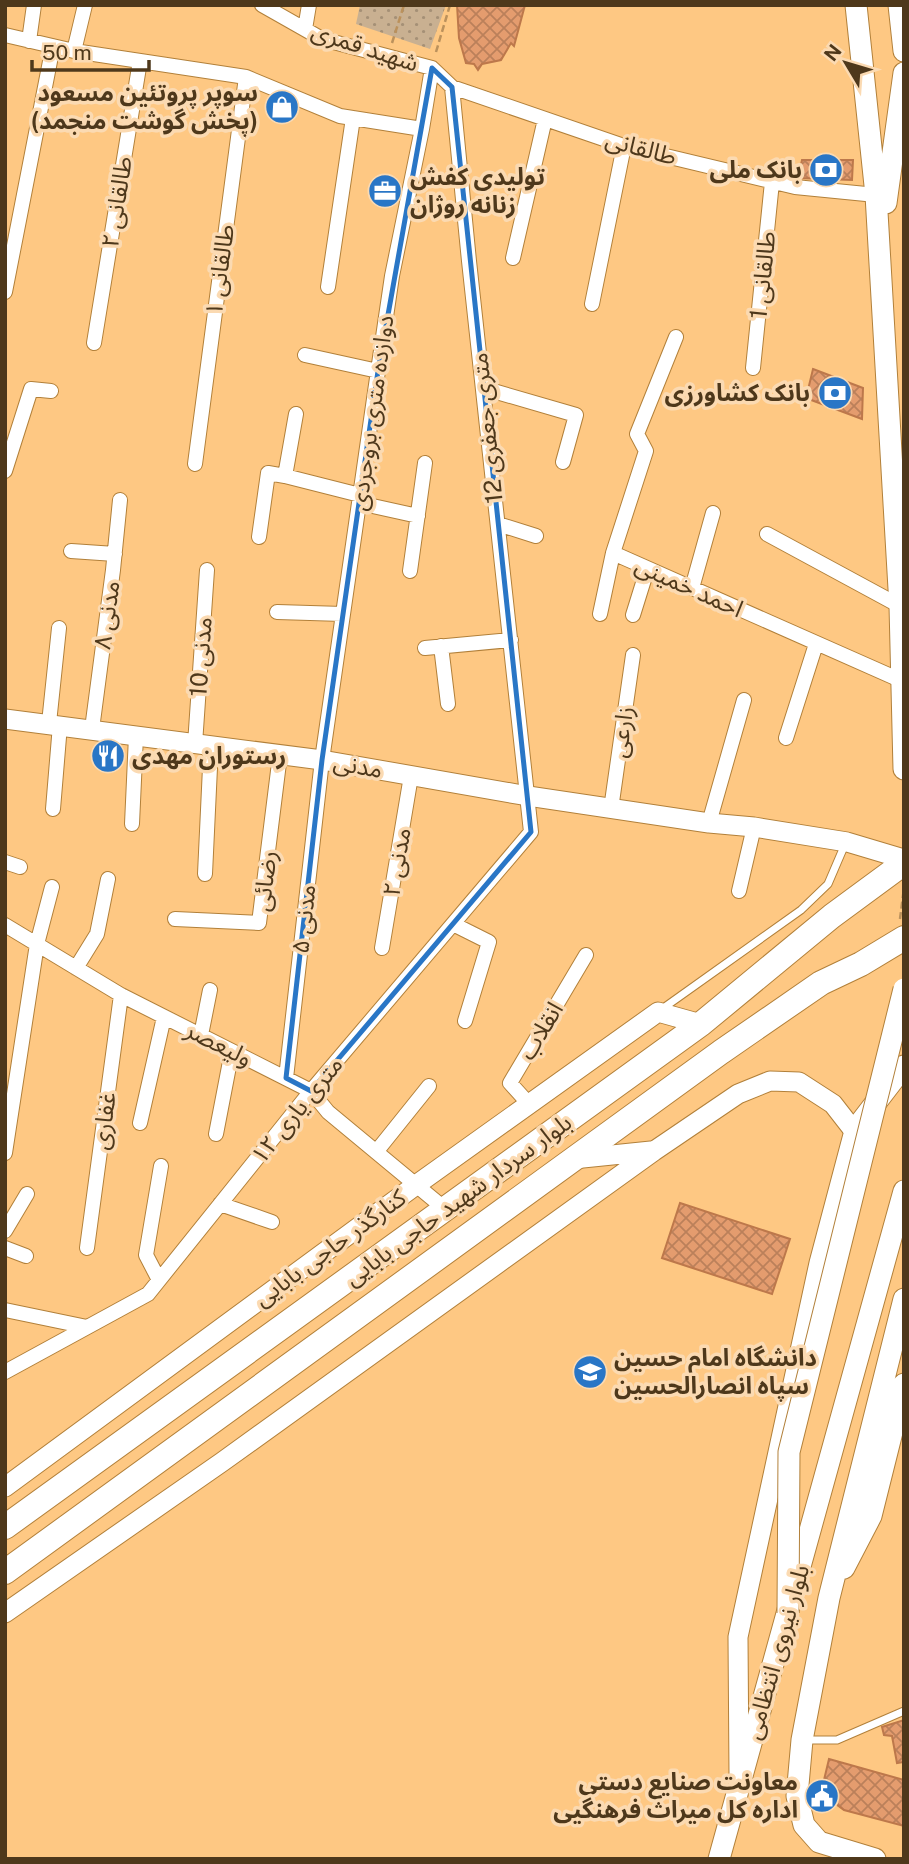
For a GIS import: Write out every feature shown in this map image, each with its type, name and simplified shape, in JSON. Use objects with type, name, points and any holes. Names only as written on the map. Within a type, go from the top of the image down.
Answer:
[{"type":"highway","name":"بلوار سردار شهید حاجی بابایی","points":[[5,1527],[701,1024],[832,916],[904,861]]},
{"type":"highway","name":"بلوار سردار شهید حاجی بابایی","points":[[5,1572],[528,1191],[821,983],[862,964],[900,940]]},
{"type":"highway","points":[[509,1163],[528,1191]]},
{"type":"main road","points":[[856,5],[880,252],[902,613],[900,680],[904,769]]},
{"type":"main road","points":[[899,5],[904,51]]},
{"type":"main road","points":[[880,252],[904,73]]},
{"type":"main road","name":"مدنی","points":[[5,719],[322,760],[528,796],[709,823],[754,827],[847,842],[904,861]]},
{"type":"main road","points":[[788,1613],[789,1452],[904,989]]},
{"type":"main road","points":[[658,1012],[701,1024]]},
{"type":"main road","name":"کنارگذر حاجی بابایی","points":[[5,1487],[416,1185],[658,1012]]},
{"type":"main road","points":[[739,1784],[738,1637],[819,1263],[854,1131],[904,1066]]},
{"type":"main road","points":[[5,1613],[222,1462],[654,1151],[738,1094],[770,1081],[799,1083],[833,1104],[854,1131]]},
{"type":"main road","points":[[572,1160],[654,1151]]},
{"type":"main road","name":"بلوار نیروی انتظامی","points":[[719,1856],[904,1191]]},
{"type":"main road","name":"بلوار نیروی انتظامی","points":[[875,1859],[818,1842],[804,1825],[797,1796],[802,1740],[829,1598],[904,1299]]},
{"type":"main road","name":"بلوار نیروی انتظامی","points":[[829,1598],[871,1516],[904,1384]]},
{"type":"street","points":[[29,41],[34,5]]},
{"type":"street","points":[[74,51],[85,5]]},
{"type":"street","name":"شهید قمری","points":[[262,5],[322,38],[432,68]]},
{"type":"street","points":[[305,29],[309,5]]},
{"type":"street","points":[[5,35],[74,51],[246,77],[340,116],[422,129]]},
{"type":"street","points":[[5,292],[53,46]]},
{"type":"street","name":"طالقانی ۲","points":[[94,343],[140,61]]},
{"type":"street","points":[[432,68],[452,87]]},
{"type":"street","name":"دوازده متری بروجردی","points":[[322,760],[392,276],[432,68]]},
{"type":"street","name":"طالقانی ۱","points":[[195,464],[246,77]]},
{"type":"street","name":"طالقانی","points":[[452,87],[624,146],[795,187],[876,195]]},
{"type":"street","name":"12 متری جعفری","points":[[452,87],[528,796]]},
{"type":"street","points":[[328,287],[353,118]]},
{"type":"street","points":[[513,258],[545,119]]},
{"type":"street","points":[[592,304],[624,146]]},
{"type":"street","name":"طالقانی 1","points":[[753,368],[772,182]]},
{"type":"street","name":"احمد خمینی","points":[[676,337],[637,434],[646,451],[613,553],[900,680]]},
{"type":"street","points":[[305,355],[378,371]]},
{"type":"street","points":[[483,388],[576,415],[563,462]]},
{"type":"street","points":[[5,471],[31,389],[51,391]]},
{"type":"street","points":[[285,476],[296,414]]},
{"type":"street","points":[[411,571],[425,463]]},
{"type":"street","points":[[259,537],[268,472],[418,516]]},
{"type":"street","name":"مدنی ۸","points":[[92,729],[120,500]]},
{"type":"street","points":[[692,588],[713,513]]},
{"type":"street","points":[[498,524],[536,536]]},
{"type":"street","points":[[767,534],[902,613]]},
{"type":"street","points":[[71,551],[115,554]]},
{"type":"street","points":[[600,614],[613,553]]},
{"type":"street","name":"مدنی 10","points":[[205,874],[203,745],[208,570]]},
{"type":"street","points":[[633,615],[647,570]]},
{"type":"street","points":[[277,612],[343,614]]},
{"type":"street","points":[[54,809],[54,724],[60,628]]},
{"type":"street","points":[[425,648],[511,640]]},
{"type":"street","points":[[786,738],[816,643]]},
{"type":"street","points":[[442,646],[448,704]]},
{"type":"street","name":"زارعی","points":[[611,808],[633,655]]},
{"type":"street","points":[[709,823],[744,700]]},
{"type":"street","points":[[132,824],[136,736]]},
{"type":"street","name":"رضائی","points":[[175,919],[260,923],[280,755]]},
{"type":"street","name":"مدنی ۵","points":[[286,1078],[322,760]]},
{"type":"street","name":"مدنی ۲","points":[[382,948],[411,776]]},
{"type":"street","name":"۱۲ متری یاری","points":[[5,1372],[148,1294],[312,1091],[531,832],[528,796]]},
{"type":"street","points":[[738,891],[754,827]]},
{"type":"street","points":[[5,862],[20,867]]},
{"type":"street","points":[[76,968],[97,934],[108,879]]},
{"type":"street","points":[[5,1153],[37,944],[52,887]]},
{"type":"street","points":[[453,924],[489,942],[466,1021]]},
{"type":"street","name":"ولیعصر","points":[[5,925],[121,995],[312,1091],[328,1112],[445,1209]]},
{"type":"street","name":"انقلاب","points":[[529,1104],[510,1083],[586,955]]},
{"type":"street","points":[[201,1035],[210,990]]},
{"type":"street","name":"غفاری","points":[[87,1248],[121,995]]},
{"type":"street","points":[[140,1123],[164,1017]]},
{"type":"street","points":[[216,1134],[232,1051]]},
{"type":"street","points":[[376,1152],[429,1086]]},
{"type":"street","points":[[159,1280],[146,1255],[161,1166]]},
{"type":"street","points":[[5,1231],[27,1194]]},
{"type":"street","points":[[220,1205],[272,1222]]},
{"type":"street","points":[[5,1248],[26,1256]]},
{"type":"street","points":[[5,1310],[87,1327]]},
{"type":"lane","points":[[658,1012],[801,910],[828,884],[847,842]]},
{"type":"lane","points":[[802,1740],[837,1740],[904,1711]]},
{"type":"path","points":[[388,56],[404,5]]},
{"type":"path","points":[[432,68],[450,5]]},
{"type":"path","points":[[900,940],[904,888]]},
{"type":"highlighted area","points":[[432,68],[452,87],[531,832],[311,1091],[286,1078],[322,760],[378,371]]},
{"type":"shaded area","points":[[360,5],[446,5],[430,49],[356,24]]},
{"type":"building","points":[[457,5],[525,5],[514,46],[511,43],[501,60],[482,64],[478,70],[474,64],[466,63],[459,38]]},
{"type":"building","name":"بانک ملی","points":[[802,160],[853,160],[852,180],[798,178]]},
{"type":"building","name":"بانک کشاورزی","points":[[813,369],[863,388],[862,419],[806,398]]},
{"type":"building","points":[[680,1203],[790,1239],[772,1294],[662,1258]]},
{"type":"building","points":[[904,1720],[904,1762],[897,1763],[892,1736],[884,1735],[882,1727]]},
{"type":"building","points":[[829,1759],[904,1780],[904,1826],[844,1810],[829,1799],[824,1780]]},
{"type":"place","name":"سوپر پروتئین مسعود (پخش گوشت منجمد)","points":[[282,107]]},
{"type":"place","name":"بانک ملی","points":[[826,170]]},
{"type":"place","name":"تولیدی کفش زنانه روژان","points":[[385,191]]},
{"type":"place","name":"بانک کشاورزی","points":[[835,393]]},
{"type":"place","name":"رستوران مهدی","points":[[108,756]]},
{"type":"place","name":"دانشگاه امام حسین سپاه انصارالحسین","points":[[590,1372]]},
{"type":"place","name":"معاونت صنایع دستی اداره کل میراث فرهنگیی","points":[[822,1796]]}]
